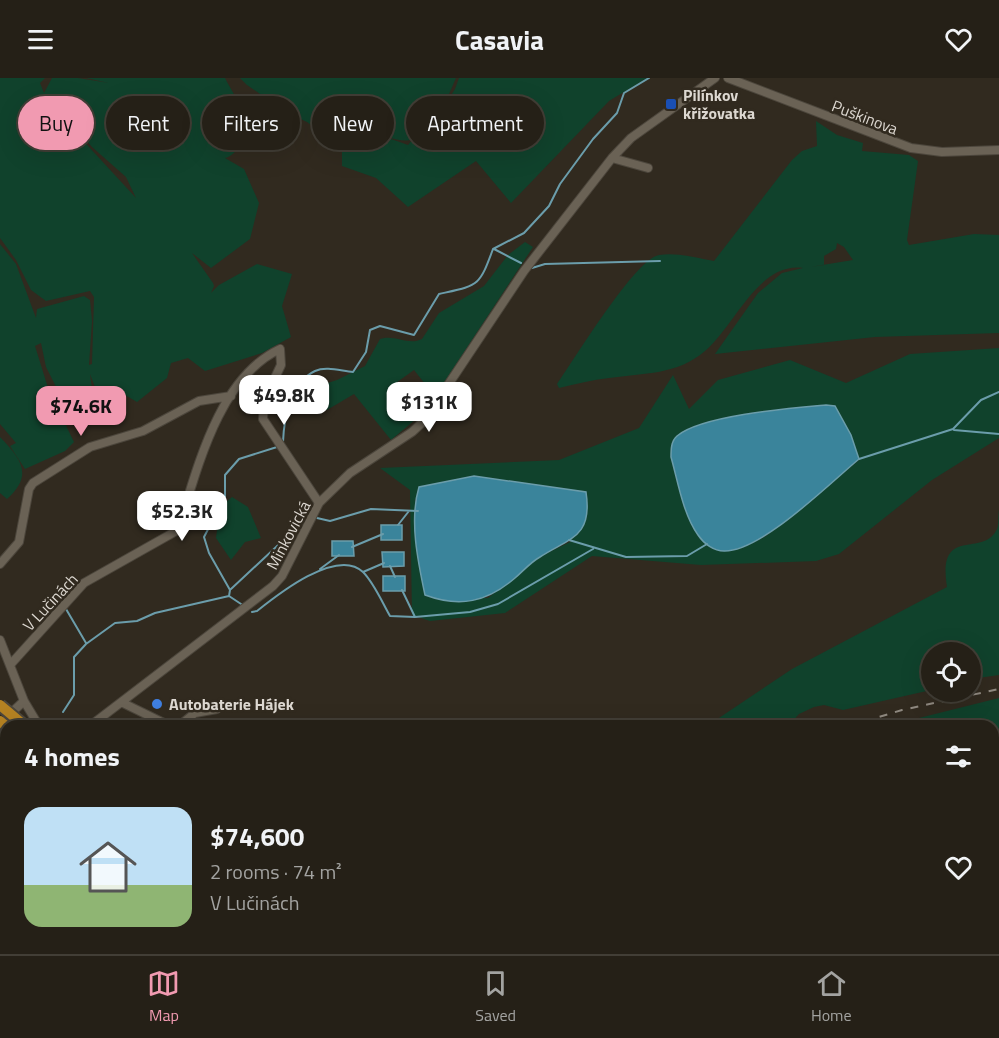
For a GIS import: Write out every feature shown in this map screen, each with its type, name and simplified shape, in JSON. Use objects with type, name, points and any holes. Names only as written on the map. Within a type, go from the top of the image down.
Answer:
[{"type":"highway","points":[[0,705],[18,720]]},
{"type":"street","name":"Minkovická","points":[[99,720],[278,582],[319,503],[350,473],[412,432],[424,421],[524,271],[612,158],[631,138],[715,78]]},
{"type":"street","name":"Puškinova","points":[[728,78],[911,148],[942,152],[999,150]]},
{"type":"street","points":[[612,158],[648,168]]},
{"type":"street","name":"V Lučinách","points":[[10,665],[84,583],[178,530],[204,446],[231,396],[263,357],[280,350],[280,365],[264,401],[263,418],[319,503]]},
{"type":"street","points":[[0,564],[19,542],[29,489],[33,483],[90,447],[143,431],[199,401],[231,396]]},
{"type":"street","points":[[0,640],[24,701],[35,720]]},
{"type":"street","points":[[3,720],[24,701]]},
{"type":"street","points":[[123,703],[158,720]]},
{"type":"street","points":[[186,720],[195,713],[217,709]]},
{"type":"green space","points":[[0,78],[45,78],[40,83],[44,93],[52,78],[78,78],[109,83],[86,78],[225,78],[234,96],[202,96],[202,150],[236,150],[225,158],[244,169],[259,203],[250,239],[211,268],[192,253],[213,283],[211,293],[219,285],[257,264],[292,274],[282,306],[291,337],[262,353],[205,371],[188,358],[171,363],[167,378],[137,402],[118,391],[103,408],[90,374],[94,403],[76,426],[46,367],[41,343],[35,346],[49,391],[37,402],[42,414],[48,418],[59,411],[74,442],[65,451],[25,469],[10,446],[16,443],[0,424],[0,244],[16,264],[36,318],[37,309],[84,296],[90,300],[92,321],[89,365],[92,364],[94,297],[90,291],[46,301],[31,290],[16,260],[0,238]]},
{"type":"green space","points":[[240,78],[456,78],[448,96],[406,96],[406,140],[394,139],[394,96],[312,96],[312,126],[300,119],[300,96],[263,96]]},
{"type":"green space","points":[[459,78],[647,78],[609,101],[511,203],[476,161],[408,207],[376,178],[342,166],[342,150],[394,150],[394,140],[406,144],[406,150],[544,150],[544,96],[451,96]]},
{"type":"green space","points":[[816,121],[837,135],[863,143],[862,151],[909,155],[918,161],[907,240],[909,245],[974,234],[999,235],[999,333],[875,337],[715,354],[758,293],[782,273],[803,268],[787,269],[773,275],[760,285],[716,340],[705,351],[683,365],[660,372],[596,380],[559,388],[557,384],[605,312],[635,273],[659,255],[673,254],[714,261],[792,160],[802,151],[817,146]],"holes":[[[837,243],[844,247],[853,260],[824,265],[824,256],[836,249]]]},
{"type":"green space","points":[[525,242],[533,247],[441,387],[433,394],[414,370],[393,385],[416,419],[391,440],[354,394],[327,410],[316,409],[308,398],[309,389],[337,380],[365,366],[380,339],[417,341],[422,339],[439,313],[484,286],[508,255]]},
{"type":"green space","points":[[999,348],[999,438],[932,480],[839,554],[816,561],[701,565],[592,556],[505,613],[430,621],[412,615],[410,490],[380,468],[559,460],[639,428],[673,375],[689,409],[718,380],[790,360],[846,383],[910,354]],"holes":[[[835,406],[851,435],[859,460],[766,536],[748,545],[724,550],[708,544],[699,537]],[[415,499],[572,541],[539,557],[488,598],[425,595],[419,564]]]},
{"type":"green space","points":[[0,437],[14,453],[22,467],[20,482],[7,499],[0,493]]},
{"type":"green space","points":[[232,497],[248,507],[261,538],[245,542],[231,560],[216,538],[220,507]]},
{"type":"green space","points":[[999,510],[999,675],[981,678],[981,642],[921,642],[921,692],[843,710],[824,705],[814,707],[799,714],[794,720],[716,720],[792,669],[947,587],[946,568],[949,556],[955,549],[982,542],[990,538],[997,529]]},
{"type":"green space","points":[[999,698],[999,720],[911,720]]},
{"type":"water","points":[[826,405],[835,406],[851,435],[859,459],[813,499],[757,540],[739,548],[724,551],[706,544],[693,527],[682,498],[671,457],[675,438],[689,429],[726,418]]},
{"type":"water","points":[[474,476],[586,492],[586,519],[576,535],[537,559],[494,593],[461,602],[425,595],[417,555],[415,527],[419,487]]},
{"type":"water","points":[[381,525],[402,525],[402,540],[381,540]]},
{"type":"water","points":[[332,541],[353,541],[354,556],[332,556]]},
{"type":"water","points":[[382,552],[404,552],[404,566],[383,567]]},
{"type":"water","points":[[383,576],[405,576],[405,591],[383,591]]},
{"type":"waterway","points":[[283,442],[290,402],[294,392],[306,377],[315,371],[324,369],[353,372],[366,352],[370,330],[380,326],[414,335],[439,294],[462,289],[476,282],[484,271],[493,249],[524,233],[549,206],[560,184],[593,139],[617,113],[624,93],[649,78]]},
{"type":"waterway","points":[[494,249],[521,263]]},
{"type":"waterway","points":[[532,268],[545,264],[660,261]]},
{"type":"waterway","points":[[859,459],[953,429],[981,400],[999,392]]},
{"type":"waterway","points":[[954,430],[999,434]]},
{"type":"waterway","points":[[63,712],[74,695],[74,657],[86,644],[115,623],[137,621],[155,613],[229,596],[230,590],[209,553],[204,537],[225,497],[225,475],[239,459],[277,447]]},
{"type":"waterway","points":[[317,518],[330,521],[371,509],[418,511]]},
{"type":"waterway","points":[[398,525],[409,511]]},
{"type":"waterway","points":[[231,589],[306,519]]},
{"type":"waterway","points":[[352,547],[383,534]]},
{"type":"waterway","points":[[569,540],[626,557],[687,556],[707,544]]},
{"type":"waterway","points":[[252,612],[257,611],[308,576],[338,565],[352,566],[363,572],[390,616],[415,617],[470,612],[498,604],[593,549]]},
{"type":"waterway","points":[[320,569],[339,555]]},
{"type":"waterway","points":[[363,572],[384,563]]},
{"type":"waterway","points":[[390,566],[395,577]]},
{"type":"waterway","points":[[402,590],[415,617]]},
{"type":"waterway","points":[[229,596],[244,606]]},
{"type":"waterway","points":[[66,609],[86,643]]},
{"type":"railway","points":[[869,720],[902,710],[999,689]]},
{"type":"place","name":"Pilínkov křižovatka","points":[[671,104]]},
{"type":"place","name":"Autobaterie Hájek","points":[[157,704]]}]
